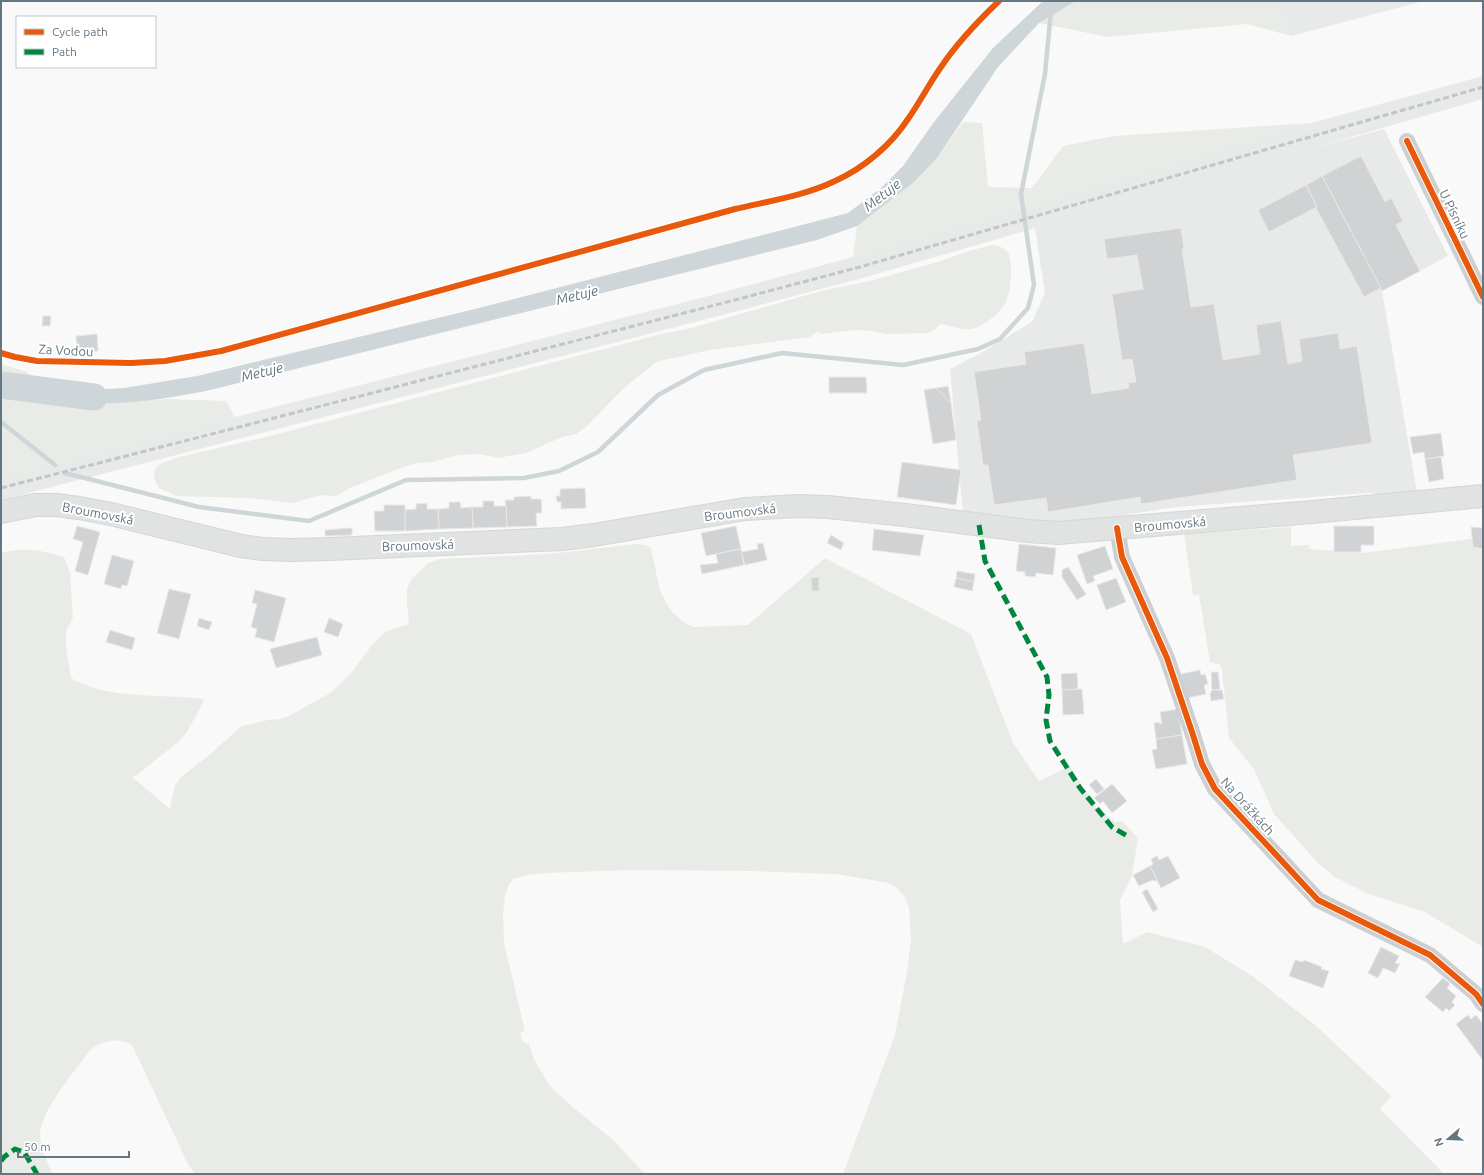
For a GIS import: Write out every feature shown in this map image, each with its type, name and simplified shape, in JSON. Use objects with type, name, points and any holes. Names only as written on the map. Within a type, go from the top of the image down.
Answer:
[{"type":"main road","name":"Broumovská","points":[[1,512],[35,506],[56,505],[111,514],[241,546],[291,550],[562,539],[600,534],[745,509],[798,506],[836,508],[1050,533],[1312,512],[1483,496]]},
{"type":"street","name":"U Písníku","points":[[1406,141],[1483,297]]},
{"type":"street","name":"Na Drážkách","points":[[1117,528],[1122,557],[1167,658],[1202,764],[1215,789],[1318,900],[1430,954],[1476,994],[1483,1004]]},
{"type":"shaded area","points":[[1076,1],[1275,1],[1291,36],[1247,24],[1108,37],[1039,23]]},
{"type":"shaded area","points":[[1275,1],[1424,1],[1291,36]]},
{"type":"shaded area","points":[[1483,76],[1483,99],[1306,150],[1384,129],[1448,256],[1382,291],[1418,498],[1370,493],[1177,507],[1052,526],[963,514],[950,369],[979,354],[1032,322],[1045,293],[1035,228],[859,279],[734,312],[1,500],[1,477],[728,291],[853,257],[1311,123]]},
{"type":"shaded area","points":[[963,122],[982,123],[988,187],[1032,188],[1063,146],[1114,136],[1311,123],[853,257],[857,226],[913,183],[937,158]]},
{"type":"shaded area","points":[[992,245],[1005,249],[1009,255],[1011,278],[1008,297],[1004,305],[996,314],[986,323],[975,328],[963,329],[940,324],[935,330],[928,333],[886,334],[855,330],[821,334],[817,332],[810,337],[710,350],[664,360],[655,363],[635,379],[621,391],[585,428],[576,434],[562,437],[526,453],[498,458],[480,454],[458,455],[433,462],[417,463],[350,488],[336,496],[320,495],[293,503],[249,498],[176,496],[159,488],[155,481],[155,469],[160,464],[175,458],[266,437],[662,334],[691,328],[825,290],[870,281]]},
{"type":"shaded area","points":[[1,364],[24,371],[58,392],[78,400],[106,403],[166,399],[226,401],[235,417],[1,477]]},
{"type":"shaded area","points":[[1291,527],[1291,546],[1309,545],[1309,549],[1363,553],[1471,539],[1483,540],[1483,947],[1425,912],[1369,894],[1335,877],[1319,864],[1274,814],[1254,769],[1229,738],[1222,670],[1219,664],[1210,662],[1199,594],[1193,595],[1184,534]]},
{"type":"shaded area","points":[[636,544],[646,545],[651,548],[660,591],[671,611],[683,622],[694,627],[748,625],[825,558],[971,634],[1013,743],[1039,781],[1070,766],[1096,808],[1115,822],[1122,821],[1138,838],[1132,876],[1120,900],[1123,944],[1147,932],[1205,947],[1252,976],[1315,1025],[1391,1096],[1380,1109],[1444,1174],[843,1174],[895,1035],[907,972],[911,939],[909,907],[904,896],[897,888],[889,883],[837,874],[751,871],[630,870],[545,873],[527,875],[513,879],[508,886],[505,896],[503,914],[504,943],[525,1031],[520,1033],[522,1041],[529,1044],[534,1059],[549,1085],[570,1105],[612,1139],[645,1174],[195,1174],[188,1164],[132,1045],[116,1040],[105,1042],[90,1050],[59,1092],[45,1115],[41,1126],[40,1136],[45,1156],[53,1174],[1,1174],[1,553],[17,550],[32,550],[64,557],[70,573],[73,617],[66,631],[66,647],[71,678],[85,685],[118,693],[205,699],[187,732],[178,742],[137,775],[132,777],[170,809],[175,785],[181,777],[208,756],[242,726],[268,720],[281,719],[332,692],[352,672],[372,645],[385,632],[409,624],[407,589],[411,580],[428,563],[440,559],[549,554]]},
{"type":"water","points":[[1043,1],[1076,1],[1039,23],[998,67],[937,158],[913,183],[857,226],[817,240],[206,391],[125,403],[78,400],[58,392],[124,388],[197,376],[479,308],[848,213],[881,188],[903,166],[934,122],[993,48]]},
{"type":"building","points":[[1361,156],[1385,202],[1391,198],[1403,221],[1396,225],[1420,271],[1382,291],[1322,176]]},
{"type":"building","points":[[1322,176],[1381,288],[1364,297],[1316,208],[1317,207],[1306,185]]},
{"type":"building","points":[[1306,185],[1317,207],[1269,232],[1258,210]]},
{"type":"building","points":[[1181,228],[1184,248],[1182,249],[1191,307],[1214,304],[1223,360],[1260,354],[1256,325],[1281,321],[1288,364],[1302,361],[1299,339],[1338,333],[1340,349],[1357,346],[1372,443],[1293,455],[1297,480],[1141,504],[1140,497],[1048,512],[1046,498],[994,505],[988,465],[983,465],[977,421],[981,420],[974,372],[1026,364],[1024,352],[1084,343],[1092,394],[1129,388],[1128,383],[1136,382],[1132,359],[1122,360],[1112,294],[1143,289],[1137,255],[1107,259],[1104,239]]},
{"type":"building","points":[[43,316],[51,316],[50,326],[42,326]]},
{"type":"building","points":[[97,334],[98,351],[77,353],[76,336]]},
{"type":"building","points":[[829,377],[866,377],[867,393],[829,393]]},
{"type":"building","points":[[948,386],[951,403],[936,388]]},
{"type":"building","points":[[936,388],[951,403],[956,440],[933,444],[924,390]]},
{"type":"building","points":[[1441,433],[1444,456],[1425,459],[1424,452],[1413,454],[1410,437]]},
{"type":"building","points":[[1441,457],[1444,479],[1429,482],[1425,459]]},
{"type":"building","points":[[902,462],[961,470],[956,505],[897,497]]},
{"type":"building","points":[[585,488],[586,508],[561,509],[561,502],[557,502],[556,496],[560,496],[560,489]]},
{"type":"building","points":[[531,496],[531,499],[541,499],[542,513],[536,513],[537,526],[507,527],[505,500],[514,500],[514,497]]},
{"type":"building","points":[[483,501],[494,501],[494,506],[506,506],[507,527],[473,528],[472,507],[483,507]]},
{"type":"building","points":[[449,502],[460,502],[461,508],[472,507],[473,528],[439,529],[438,509],[449,508]]},
{"type":"building","points":[[427,503],[427,509],[438,509],[439,529],[405,531],[404,510],[416,509],[416,504]]},
{"type":"building","points":[[384,505],[405,505],[405,531],[375,531],[374,511],[384,511]]},
{"type":"building","points":[[77,526],[100,532],[88,575],[75,571],[83,542],[73,539]]},
{"type":"building","points":[[736,526],[741,549],[706,556],[701,533]]},
{"type":"building","points":[[1334,526],[1374,526],[1374,545],[1361,545],[1361,552],[1334,552]]},
{"type":"building","points":[[1471,527],[1483,528],[1483,549],[1473,547]]},
{"type":"building","points":[[352,528],[352,535],[325,536],[325,530]]},
{"type":"building","points":[[874,529],[924,535],[920,556],[872,550]]},
{"type":"building","points":[[831,535],[844,543],[841,550],[827,543]]},
{"type":"building","points":[[763,543],[767,560],[745,565],[741,552],[758,549],[757,544]]},
{"type":"building","points":[[1019,544],[1056,548],[1053,575],[1036,573],[1035,577],[1025,576],[1025,572],[1016,571]]},
{"type":"building","points":[[1105,546],[1113,569],[1093,576],[1095,581],[1087,584],[1077,555]]},
{"type":"building","points":[[741,549],[744,565],[702,574],[700,565],[718,563],[716,554]]},
{"type":"building","points":[[112,555],[134,561],[127,586],[122,585],[121,589],[104,584]]},
{"type":"building","points":[[1068,567],[1086,594],[1077,600],[1062,577],[1062,570]]},
{"type":"building","points":[[957,571],[975,574],[974,582],[956,578]]},
{"type":"building","points":[[819,577],[819,591],[812,591],[811,578]]},
{"type":"building","points":[[956,578],[974,582],[972,591],[954,587]]},
{"type":"building","points":[[1116,578],[1126,602],[1106,610],[1097,585]]},
{"type":"building","points":[[169,589],[191,594],[179,639],[157,633]]},
{"type":"building","points":[[255,590],[286,598],[274,642],[255,637],[257,629],[251,627],[257,604],[252,603]]},
{"type":"building","points":[[199,618],[212,622],[209,630],[197,626]]},
{"type":"building","points":[[329,618],[343,624],[338,637],[324,632]]},
{"type":"building","points":[[110,630],[135,638],[132,650],[106,642]]},
{"type":"building","points":[[317,637],[322,655],[276,668],[270,649]]},
{"type":"building","points":[[1200,670],[1201,675],[1205,674],[1208,684],[1204,685],[1206,694],[1187,698],[1181,674]]},
{"type":"building","points":[[1211,672],[1218,672],[1220,689],[1212,690]]},
{"type":"building","points":[[1077,673],[1078,689],[1062,690],[1061,674]]},
{"type":"building","points":[[1082,689],[1084,714],[1063,715],[1062,690]]},
{"type":"building","points":[[1212,690],[1222,690],[1224,699],[1211,701],[1210,694]]},
{"type":"building","points":[[1178,709],[1182,735],[1156,739],[1154,723],[1159,722],[1162,724],[1160,712]]},
{"type":"building","points":[[1182,735],[1187,764],[1156,769],[1152,750],[1157,749],[1156,739]]},
{"type":"building","points":[[1096,779],[1104,789],[1097,794],[1089,785]]},
{"type":"building","points":[[1112,784],[1127,801],[1112,813],[1103,801],[1100,804],[1094,798]]},
{"type":"building","points":[[1157,856],[1159,860],[1168,856],[1180,878],[1161,888],[1150,866],[1153,864],[1151,859]]},
{"type":"building","points":[[1150,866],[1157,880],[1153,880],[1139,886],[1133,875]]},
{"type":"building","points":[[1147,889],[1158,909],[1153,912],[1142,892]]},
{"type":"building","points":[[1381,947],[1399,956],[1395,963],[1400,963],[1395,973],[1383,968],[1378,978],[1368,973]]},
{"type":"building","points":[[1295,960],[1303,962],[1304,960],[1322,967],[1321,969],[1329,971],[1323,988],[1289,976]]},
{"type":"building","points":[[1443,978],[1450,984],[1447,988],[1456,996],[1452,1002],[1455,1005],[1449,1011],[1446,1008],[1443,1012],[1425,997]]},
{"type":"building","points":[[1468,1015],[1471,1019],[1476,1015],[1483,1024],[1482,1059],[1456,1024]]},
{"type":"waterway","points":[[65,473],[199,507],[309,521],[406,480],[524,478],[559,471],[598,452],[658,395],[704,370],[782,353],[903,365],[978,349],[1000,339],[1028,308],[1034,285],[1021,194],[1045,74],[1051,11]]},
{"type":"waterway","name":"Metuje","points":[[1,385],[94,397]]},
{"type":"waterway","points":[[1,422],[55,465]]},
{"type":"railway","points":[[1,488],[856,268],[1483,87]]},
{"type":"marked path","points":[[979,525],[985,561],[1047,677],[1049,695],[1046,720],[1050,741],[1080,788],[1112,827],[1129,837]]},
{"type":"marked path","points":[[1,1161],[15,1149],[24,1152],[37,1174]]},
{"type":"cycle path","name":"Za Vodou","points":[[1,353],[37,361],[131,363],[165,361],[221,351],[735,209],[811,191],[846,176],[866,163],[894,138],[917,106],[947,58],[976,24],[999,1]]},
{"type":"cycle path","points":[[1407,141],[1483,297]]},
{"type":"cycle path","points":[[1117,528],[1122,557],[1167,658],[1202,764],[1215,789],[1318,900],[1430,955],[1476,994],[1483,1004]]}]
